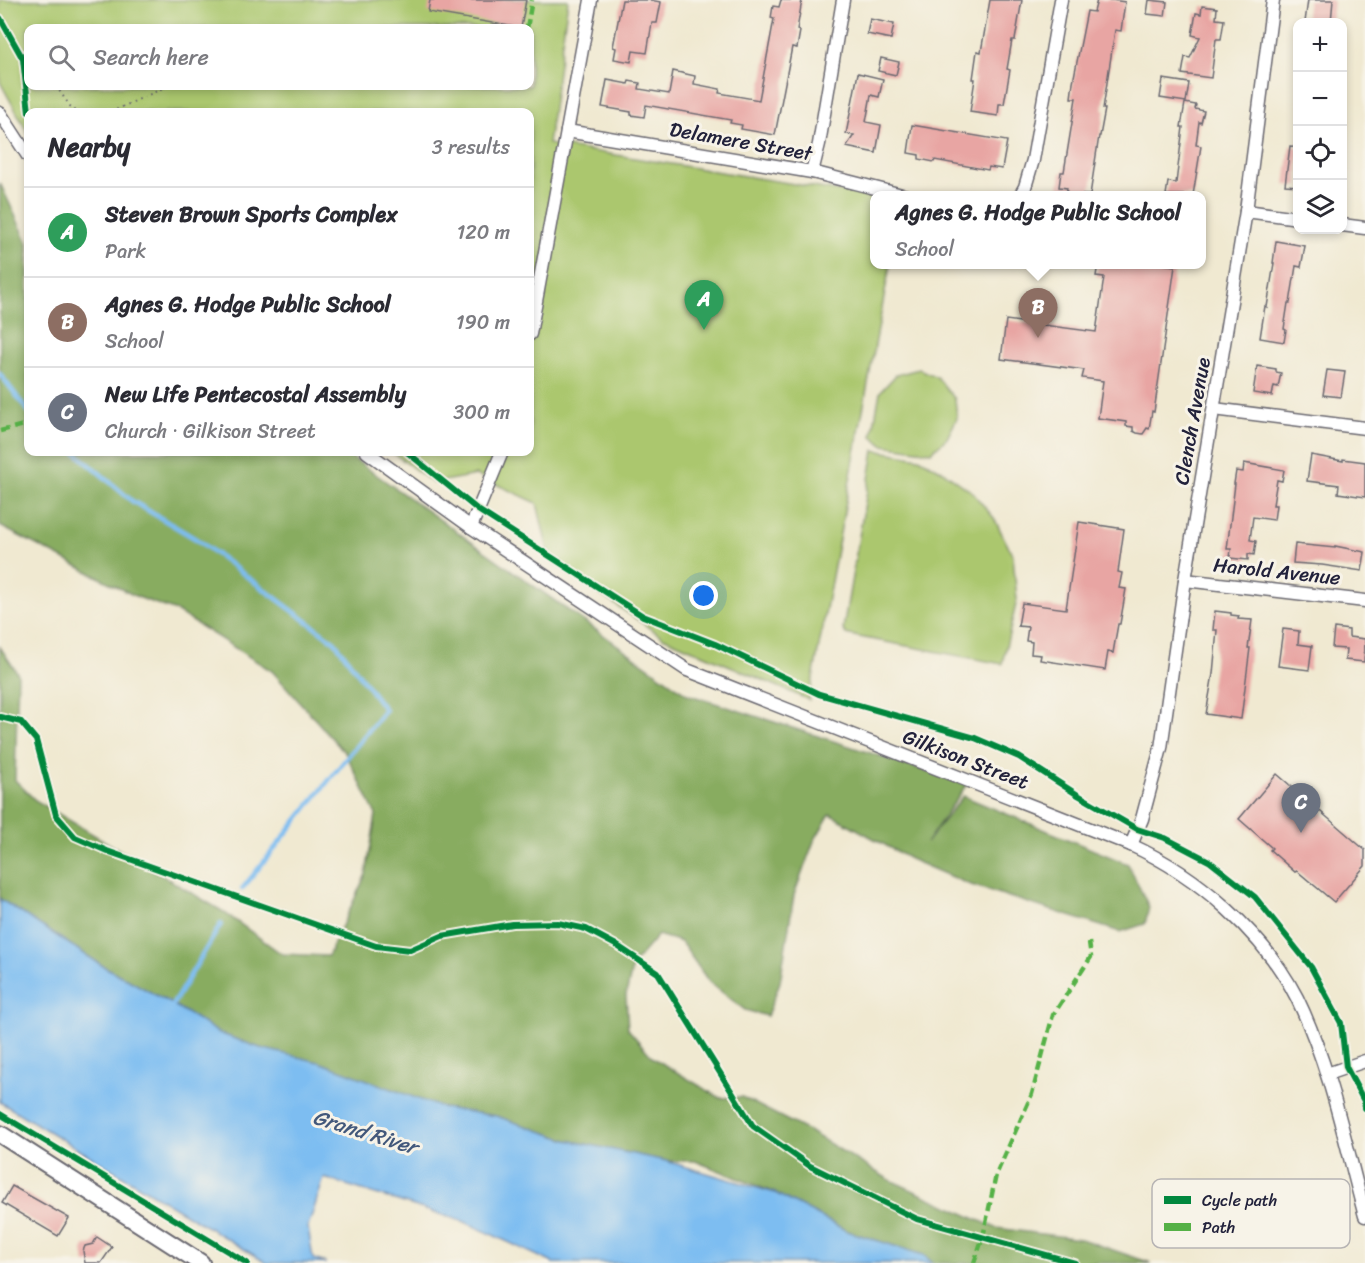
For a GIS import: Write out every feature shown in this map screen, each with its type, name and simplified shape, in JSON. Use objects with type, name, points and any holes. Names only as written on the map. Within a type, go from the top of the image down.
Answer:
[{"type":"street","points":[[534,312],[591,0]]},
{"type":"street","points":[[812,172],[843,0]]},
{"type":"street","points":[[1022,191],[1033,160],[1060,0]]},
{"type":"street","name":"Clench Avenue","points":[[1131,845],[1142,819],[1161,748],[1185,580],[1246,211],[1273,0]]},
{"type":"street","points":[[0,113],[24,150]]},
{"type":"street","name":"Delamere Street","points":[[567,131],[812,172],[890,191]]},
{"type":"street","points":[[1246,211],[1293,217]]},
{"type":"street","points":[[1347,226],[1365,228]]},
{"type":"street","points":[[1214,409],[1365,428]]},
{"type":"street","name":"Gilkison Street","points":[[373,456],[471,527],[687,670],[1131,845],[1167,864],[1202,887],[1249,931],[1273,960],[1294,994],[1327,1074],[1365,1216]]},
{"type":"street","points":[[471,527],[500,456]]},
{"type":"street","name":"Harold Avenue","points":[[1185,580],[1365,601]]},
{"type":"street","points":[[1327,1074],[1365,1061]]},
{"type":"street","points":[[0,1134],[201,1263]]},
{"type":"path","points":[[59,90],[72,108]]},
{"type":"path","points":[[120,108],[159,90]]},
{"type":"green space","points":[[0,0],[568,0],[548,144],[870,196],[870,269],[889,269],[809,700],[663,637],[550,560],[537,503],[476,475],[433,483],[397,456],[534,456],[534,108],[24,108],[24,126],[0,82]]},
{"type":"green space","points":[[0,183],[24,234],[24,456],[350,456],[687,694],[967,784],[926,843],[963,796],[1128,864],[1149,907],[1145,924],[1120,932],[968,884],[910,859],[830,814],[814,841],[794,895],[780,982],[767,1016],[745,1010],[709,982],[681,942],[658,935],[633,964],[626,995],[628,1029],[653,1058],[720,1098],[742,1097],[812,1133],[888,1179],[996,1228],[1081,1239],[1151,1263],[933,1263],[923,1255],[847,1231],[775,1193],[695,1161],[666,1161],[567,1140],[496,1116],[443,1108],[260,1048],[219,1033],[103,966],[0,899],[0,647],[18,674],[15,780],[35,800],[222,911],[282,954],[328,956],[366,874],[376,815],[346,754],[272,671],[176,611],[135,596],[0,526]]},
{"type":"green space","points":[[919,369],[937,377],[955,399],[957,418],[947,438],[931,452],[883,445],[872,436],[880,392],[896,375]]},
{"type":"green space","points":[[874,450],[919,458],[941,470],[972,492],[994,518],[1013,556],[1017,600],[1002,664],[859,637],[846,634],[843,629]]},
{"type":"water","name":"Grand River","points":[[0,899],[103,966],[219,1033],[260,1048],[319,1062],[443,1108],[496,1116],[567,1140],[666,1161],[775,1193],[847,1231],[923,1255],[933,1263],[553,1263],[465,1222],[324,1178],[308,1227],[313,1259],[326,1263],[267,1263],[0,1102]]},
{"type":"building","points":[[430,0],[526,0],[522,24],[498,24],[428,12]]},
{"type":"building","points":[[622,0],[661,2],[657,23],[652,23],[647,53],[633,51],[631,62],[614,59],[616,48],[613,47]]},
{"type":"building","points":[[781,0],[802,0],[797,30],[800,31],[797,48],[792,47],[775,135],[741,129],[742,125],[730,123],[731,120],[646,105],[644,117],[631,115],[631,112],[602,107],[607,80],[628,84],[629,81],[640,83],[639,89],[669,94],[673,71],[695,76],[694,84],[720,89],[719,93],[759,100],[774,19],[771,18],[773,6],[779,7]]},
{"type":"building","points":[[990,0],[1022,0],[1015,40],[1012,40],[1004,104],[999,104],[998,116],[970,112],[977,51],[981,52]]},
{"type":"building","points":[[1097,0],[1125,2],[1121,31],[1115,30],[1103,109],[1105,109],[1091,191],[1067,191],[1067,188],[1059,187],[1061,172],[1064,172],[1076,98],[1071,98],[1073,82],[1087,11],[1094,12]]},
{"type":"building","points":[[1149,0],[1167,2],[1165,16],[1147,14]]},
{"type":"building","points":[[1308,0],[1333,0],[1331,18],[1306,18]]},
{"type":"building","points":[[1202,6],[1217,8],[1216,19],[1224,20],[1221,39],[1216,39],[1211,78],[1182,74],[1185,57],[1190,58],[1200,37],[1192,35],[1196,13],[1201,14]]},
{"type":"building","points":[[870,19],[894,24],[891,39],[867,34]]},
{"type":"building","points":[[881,58],[899,62],[896,75],[878,71]]},
{"type":"building","points":[[858,73],[883,79],[879,97],[871,95],[866,122],[881,125],[876,153],[846,147],[854,135],[846,134]]},
{"type":"building","points":[[1163,79],[1189,83],[1186,102],[1160,98]]},
{"type":"building","points":[[1185,103],[1196,105],[1195,109],[1204,111],[1201,123],[1199,122],[1196,145],[1201,146],[1194,191],[1167,191],[1168,182],[1176,183],[1183,127],[1181,127]]},
{"type":"building","points":[[912,125],[1007,141],[1002,169],[989,167],[988,170],[919,159],[919,155],[908,153]]},
{"type":"building","points":[[1290,146],[1293,146],[1293,186],[1285,185]]},
{"type":"building","points":[[1276,241],[1305,246],[1301,267],[1296,266],[1290,303],[1288,303],[1284,342],[1260,338],[1265,306],[1267,307]]},
{"type":"building","points":[[1097,269],[1175,269],[1154,412],[1152,411],[1149,429],[1147,428],[1143,434],[1133,431],[1133,427],[1126,426],[1126,422],[1098,418],[1103,381],[1082,378],[1084,370],[1001,359],[1006,320],[1096,332],[1104,277],[1096,276]]},
{"type":"building","points":[[1257,366],[1276,369],[1276,372],[1281,373],[1278,387],[1274,386],[1272,396],[1253,393]]},
{"type":"building","points":[[1327,370],[1345,372],[1341,397],[1323,395]]},
{"type":"building","points":[[1311,455],[1343,461],[1343,459],[1365,462],[1365,497],[1338,493],[1339,485],[1307,481]]},
{"type":"building","points":[[1244,463],[1284,470],[1282,481],[1277,480],[1273,505],[1276,505],[1274,520],[1253,517],[1250,540],[1256,541],[1254,555],[1248,554],[1248,560],[1230,558],[1231,549],[1227,549],[1236,471],[1243,472]]},
{"type":"building","points":[[1079,522],[1124,529],[1118,572],[1122,573],[1119,588],[1126,589],[1113,653],[1108,652],[1105,670],[1040,660],[1041,655],[1031,654],[1032,642],[1026,641],[1028,627],[1018,626],[1022,603],[1066,609]]},
{"type":"building","points":[[1295,544],[1335,548],[1335,546],[1365,552],[1362,571],[1293,563]]},
{"type":"building","points":[[1215,611],[1231,613],[1231,615],[1239,616],[1238,619],[1252,620],[1241,719],[1206,714],[1217,630],[1213,630]]},
{"type":"building","points":[[1334,628],[1349,630],[1349,637],[1365,639],[1364,662],[1345,660],[1346,649],[1332,648]]},
{"type":"building","points":[[1283,629],[1299,631],[1298,644],[1312,646],[1309,670],[1278,666]]},
{"type":"building","points":[[1277,774],[1365,850],[1365,866],[1334,902],[1297,871],[1295,872],[1239,819]]},
{"type":"building","points":[[12,1186],[69,1218],[58,1236],[2,1203]]},
{"type":"building","points":[[97,1237],[112,1247],[101,1263],[85,1263],[83,1251],[85,1246],[93,1244]]},
{"type":"waterway","points":[[0,374],[24,406]]},
{"type":"waterway","points":[[80,456],[132,501],[196,539],[335,642],[385,710],[242,889]]},
{"type":"waterway","points":[[170,1009],[221,924]]},
{"type":"marked path","points":[[528,24],[532,0]]},
{"type":"marked path","points":[[0,431],[24,425]]},
{"type":"marked path","points":[[974,1263],[983,1237],[996,1175],[1032,1094],[1053,1015],[1091,957],[1089,942]]},
{"type":"cycle path","points":[[0,18],[23,59],[24,68]]},
{"type":"cycle path","points":[[27,90],[29,108]]},
{"type":"cycle path","points":[[412,456],[478,510],[643,616],[715,644],[819,694],[975,738],[1019,757],[1137,829],[1165,838],[1209,861],[1255,897],[1311,967],[1341,1023],[1346,1067],[1364,1101],[1365,1108]]},
{"type":"cycle path","points":[[0,717],[21,722],[36,740],[56,815],[75,837],[107,851],[376,946],[410,950],[442,936],[512,924],[558,923],[586,929],[616,945],[658,973],[753,1126],[810,1166],[917,1219],[1075,1263]]},
{"type":"cycle path","points":[[0,1114],[247,1263]]},
{"type":"place","name":"Steven Brown Sports Complex","points":[[704,330]]},
{"type":"place","name":"Agnes G. Hodge Public School","points":[[1038,338]]},
{"type":"place","name":"New Life Pentecostal Assembly","points":[[1301,833]]}]
